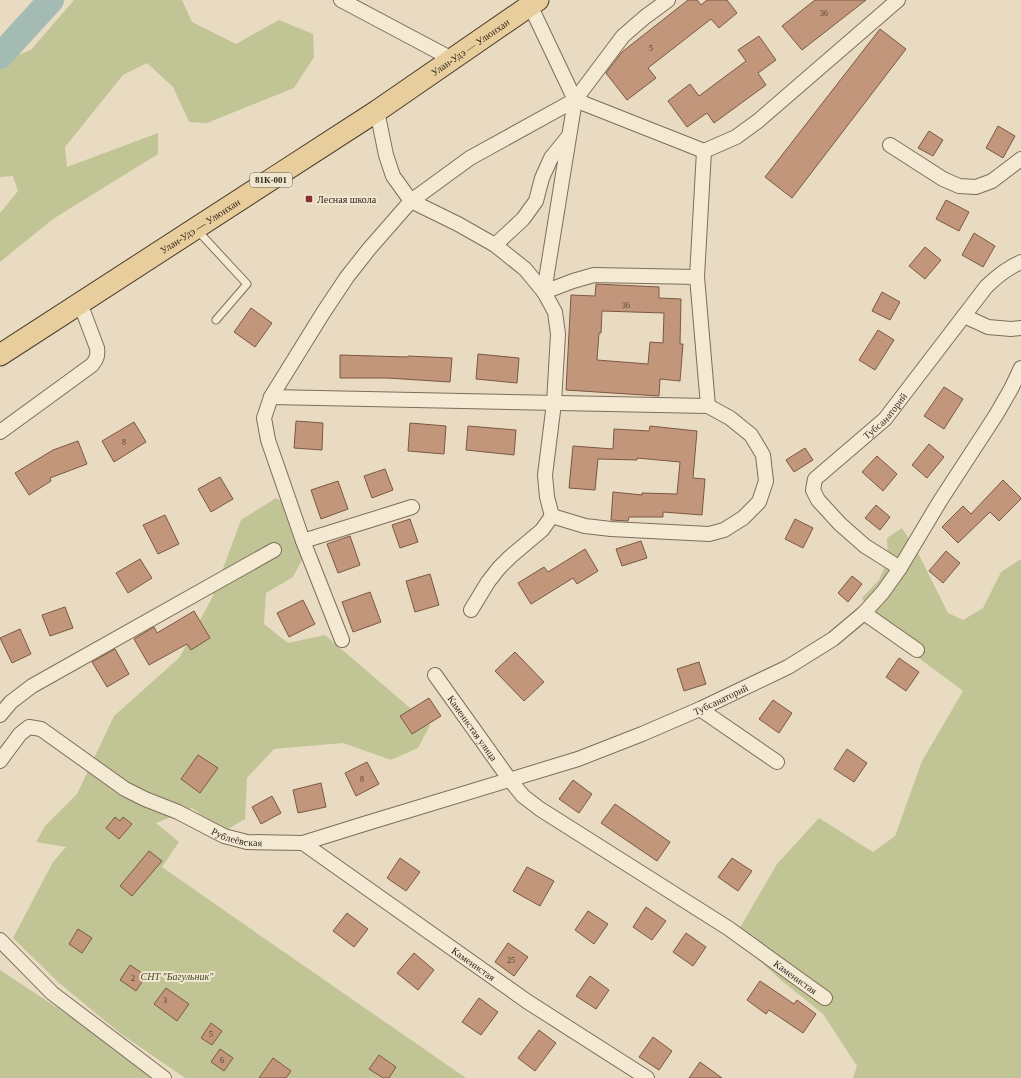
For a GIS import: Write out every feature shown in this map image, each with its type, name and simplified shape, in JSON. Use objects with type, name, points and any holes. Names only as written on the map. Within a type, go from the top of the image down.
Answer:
[{"type":"main road","name":"Улан-Удэ — Улюнхан","points":[[0,355],[377,111],[534,3]]},
{"type":"street","points":[[341,0],[452,59]]},
{"type":"street","points":[[342,640],[303,541],[268,440],[264,418],[271,397],[347,277],[374,242],[411,200],[470,158],[575,100],[623,36],[668,0]]},
{"type":"street","points":[[575,100],[704,151],[736,137],[758,121],[898,0]]},
{"type":"street","points":[[534,3],[575,100],[544,292]]},
{"type":"street","points":[[377,111],[386,155],[393,176],[411,200],[495,245],[525,269],[544,292],[555,312],[558,334],[554,403],[545,475],[546,497],[552,516]]},
{"type":"street","points":[[495,245],[523,219],[536,201],[542,178],[551,158],[570,134]]},
{"type":"street","points":[[890,145],[943,179],[959,186],[976,187],[992,182],[1021,159]]},
{"type":"street","points":[[704,151],[697,278],[708,406]]},
{"type":"street","name":"Тубсанаторий","points":[[900,568],[866,546],[840,524],[818,500],[813,490],[815,479],[824,469],[872,431],[884,419],[986,287],[1009,267],[1021,262]]},
{"type":"street","points":[[544,292],[572,281],[594,275],[697,278]]},
{"type":"street","points":[[0,432],[92,365],[96,360],[98,354],[97,348],[80,303]]},
{"type":"street","points":[[964,316],[988,327],[1021,328]]},
{"type":"street","name":"Тубсанаторий","points":[[510,780],[578,759],[700,709],[788,667],[833,639],[864,613],[883,592],[900,568],[940,501],[996,415],[1021,368]]},
{"type":"street","points":[[271,397],[708,406],[730,418],[751,435],[763,455],[766,481],[759,502],[743,518],[724,530],[709,534],[611,529],[585,526],[552,516]]},
{"type":"street","points":[[303,541],[412,507]]},
{"type":"street","points":[[471,610],[488,582],[499,568],[542,530],[552,516]]},
{"type":"street","points":[[0,715],[11,702],[32,686],[274,550]]},
{"type":"street","points":[[864,613],[917,650]]},
{"type":"street","name":"Каменистая улица","points":[[436,675],[510,780]]},
{"type":"street","points":[[700,709],[777,762]]},
{"type":"street","name":"Рублеёвская","points":[[0,761],[20,734],[29,728],[42,729],[125,789],[145,799],[178,812],[224,836],[247,842],[303,843],[510,780]]},
{"type":"street","name":"Каменистая","points":[[510,780],[523,796],[540,809],[728,928],[825,998]]},
{"type":"street","name":"Каменистая","points":[[303,843],[528,1002],[647,1078]]},
{"type":"street","points":[[0,940],[52,993],[164,1078]]},
{"type":"lane","points":[[196,228],[246,284],[216,320]]},
{"type":"green space","points":[[74,0],[182,0],[192,22],[236,44],[279,20],[313,34],[314,57],[294,88],[207,123],[189,122],[173,87],[147,63],[123,75],[65,147],[67,167],[158,133],[158,154],[53,219],[0,262],[0,213],[18,191],[13,176],[0,177],[0,62],[31,50]]},
{"type":"green space","name":"СНТ \"Багульник\"","points":[[276,498],[296,509],[311,543],[293,577],[266,593],[264,624],[288,643],[325,635],[430,725],[418,748],[391,760],[343,743],[274,749],[247,778],[245,819],[223,832],[192,808],[156,823],[179,842],[162,867],[466,1078],[185,1078],[121,1034],[59,983],[13,938],[53,862],[66,847],[36,842],[45,826],[77,794],[114,716],[179,658],[212,598],[241,520]]},
{"type":"green space","points":[[902,528],[917,551],[948,613],[963,620],[983,608],[1001,572],[1021,559],[1021,1078],[853,1078],[857,1066],[823,1014],[781,980],[734,938],[777,864],[819,818],[873,852],[895,836],[922,761],[963,691],[876,626],[862,598],[879,580],[888,560],[887,538]]},
{"type":"green space","points":[[0,970],[147,1067],[164,1078],[0,1078]]},
{"type":"building","points":[[688,0],[697,0],[701,5],[707,0],[727,0],[737,13],[719,28],[711,19],[648,68],[656,78],[627,100],[606,73],[622,52]]},
{"type":"building","points":[[815,0],[866,0],[802,50],[782,26]]},
{"type":"building","points":[[880,29],[906,49],[792,198],[765,177]]},
{"type":"building","points":[[759,36],[776,60],[758,73],[766,85],[714,123],[707,113],[687,127],[668,101],[690,84],[699,96],[746,61],[738,50]]},
{"type":"building","points":[[998,126],[1015,136],[1003,158],[986,148]]},
{"type":"building","points":[[929,131],[943,140],[933,156],[918,148]]},
{"type":"building","points":[[946,200],[969,212],[959,231],[936,219]]},
{"type":"building","points":[[974,233],[995,246],[983,267],[962,255]]},
{"type":"building","points":[[925,247],[941,260],[925,279],[909,266]]},
{"type":"building","points":[[596,284],[659,287],[659,298],[681,299],[680,344],[683,344],[680,381],[660,379],[659,396],[566,390],[571,295],[595,296]],"holes":[[[602,311],[664,313],[663,343],[650,342],[648,364],[597,360],[599,333],[601,333]]]},
{"type":"building","points":[[882,292],[900,302],[890,320],[872,311]]},
{"type":"building","points":[[251,308],[272,323],[255,347],[234,332]]},
{"type":"building","points":[[878,330],[894,340],[875,370],[859,360]]},
{"type":"building","points":[[478,354],[519,358],[517,383],[476,379]]},
{"type":"building","points":[[340,355],[452,358],[450,382],[387,378],[340,378]]},
{"type":"building","points":[[944,387],[963,399],[944,429],[924,416]]},
{"type":"building","points":[[296,421],[323,423],[322,450],[294,448]]},
{"type":"building","points":[[134,422],[146,442],[114,462],[102,441]]},
{"type":"building","points":[[410,423],[446,426],[444,454],[408,451]]},
{"type":"building","points":[[468,426],[516,430],[514,455],[466,450]]},
{"type":"building","points":[[650,426],[697,431],[693,478],[705,479],[702,515],[663,512],[663,517],[629,517],[628,521],[611,520],[613,492],[642,495],[642,493],[677,494],[680,462],[637,458],[637,460],[598,459],[595,490],[569,488],[573,446],[613,449],[614,429],[649,431]]},
{"type":"building","points":[[78,441],[87,464],[50,478],[51,481],[29,495],[15,473],[53,450]]},
{"type":"building","points":[[929,444],[944,457],[927,478],[912,465]]},
{"type":"building","points":[[805,448],[813,460],[794,472],[786,460]]},
{"type":"building","points":[[877,456],[897,474],[883,491],[862,472]]},
{"type":"building","points":[[385,469],[393,490],[372,498],[364,476]]},
{"type":"building","points":[[220,477],[233,499],[211,512],[198,489]]},
{"type":"building","points":[[1003,480],[1021,499],[999,521],[990,512],[958,543],[942,527],[963,506],[971,514]]},
{"type":"building","points":[[338,481],[348,509],[321,519],[311,490]]},
{"type":"building","points":[[876,505],[890,517],[880,530],[865,518]]},
{"type":"building","points":[[165,515],[179,544],[158,554],[143,525]]},
{"type":"building","points":[[410,519],[418,542],[400,548],[392,525]]},
{"type":"building","points":[[795,519],[813,528],[803,548],[785,539]]},
{"type":"building","points":[[350,536],[360,565],[338,573],[327,544]]},
{"type":"building","points":[[641,541],[647,558],[622,566],[616,549]]},
{"type":"building","points":[[585,549],[598,571],[577,584],[573,578],[531,604],[518,583],[544,567],[548,572]]},
{"type":"building","points":[[946,551],[960,563],[943,583],[929,571]]},
{"type":"building","points":[[140,559],[152,578],[128,593],[116,573]]},
{"type":"building","points":[[430,574],[439,605],[415,612],[406,581]]},
{"type":"building","points":[[852,576],[862,584],[848,602],[838,593]]},
{"type":"building","points":[[370,592],[381,622],[353,632],[342,602]]},
{"type":"building","points":[[303,600],[315,624],[289,637],[277,613]]},
{"type":"building","points":[[65,607],[73,628],[50,636],[42,615]]},
{"type":"building","points":[[194,611],[210,638],[191,650],[187,644],[149,665],[134,639],[154,627],[157,633]]},
{"type":"building","points":[[20,629],[31,654],[12,663],[0,638]]},
{"type":"building","points":[[115,649],[129,674],[107,687],[92,662]]},
{"type":"building","points":[[515,652],[544,682],[524,701],[495,671]]},
{"type":"building","points":[[899,658],[919,672],[906,691],[886,677]]},
{"type":"building","points":[[699,662],[706,684],[684,691],[677,669]]},
{"type":"building","points":[[429,698],[441,716],[412,734],[400,716]]},
{"type":"building","points":[[773,700],[792,713],[779,733],[759,719]]},
{"type":"building","points":[[847,749],[867,763],[854,782],[834,769]]},
{"type":"building","points":[[198,755],[218,768],[200,793],[181,779]]},
{"type":"building","points":[[367,762],[379,784],[356,796],[345,773]]},
{"type":"building","points":[[573,780],[592,794],[579,813],[559,799]]},
{"type":"building","points":[[321,783],[326,807],[298,813],[293,790]]},
{"type":"building","points":[[272,796],[281,813],[261,824],[252,807]]},
{"type":"building","points":[[615,804],[670,842],[657,861],[601,823]]},
{"type":"building","points":[[115,817],[120,821],[123,817],[132,824],[119,839],[106,828]]},
{"type":"building","points":[[149,851],[162,861],[132,896],[120,886]]},
{"type":"building","points":[[400,858],[420,872],[406,891],[387,878]]},
{"type":"building","points":[[732,858],[752,871],[738,891],[718,877]]},
{"type":"building","points":[[527,867],[554,881],[540,906],[513,891]]},
{"type":"building","points":[[646,907],[666,921],[652,940],[633,927]]},
{"type":"building","points":[[588,911],[608,924],[594,944],[575,930]]},
{"type":"building","points":[[347,913],[368,929],[354,947],[333,931]]},
{"type":"building","points":[[78,929],[92,938],[82,953],[69,944]]},
{"type":"building","points":[[686,933],[706,947],[693,966],[673,952]]},
{"type":"building","points":[[508,943],[528,957],[514,976],[495,962]]},
{"type":"building","points":[[414,953],[434,970],[418,990],[397,973]]},
{"type":"building","points":[[130,965],[146,976],[136,991],[120,980]]},
{"type":"building","points":[[590,976],[609,990],[596,1009],[576,996]]},
{"type":"building","points":[[760,981],[794,1004],[797,1000],[816,1014],[803,1033],[769,1010],[766,1014],[747,1000]]},
{"type":"building","points":[[166,988],[189,1004],[177,1021],[154,1004]]},
{"type":"building","points":[[479,998],[498,1012],[481,1035],[462,1022]]},
{"type":"building","points":[[211,1023],[222,1031],[212,1045],[201,1038]]},
{"type":"building","points":[[539,1030],[556,1043],[535,1071],[518,1058]]},
{"type":"building","points":[[653,1037],[672,1051],[659,1070],[639,1057]]},
{"type":"building","points":[[220,1049],[233,1058],[224,1071],[211,1062]]},
{"type":"building","points":[[379,1055],[396,1067],[389,1078],[383,1078],[369,1069]]},
{"type":"building","points":[[273,1058],[291,1071],[286,1078],[259,1078]]},
{"type":"building","points":[[700,1062],[722,1078],[689,1078]]},
{"type":"waterway","points":[[0,56],[51,0]]},
{"type":"place","name":"Лесная школа","points":[[309,199]]}]
